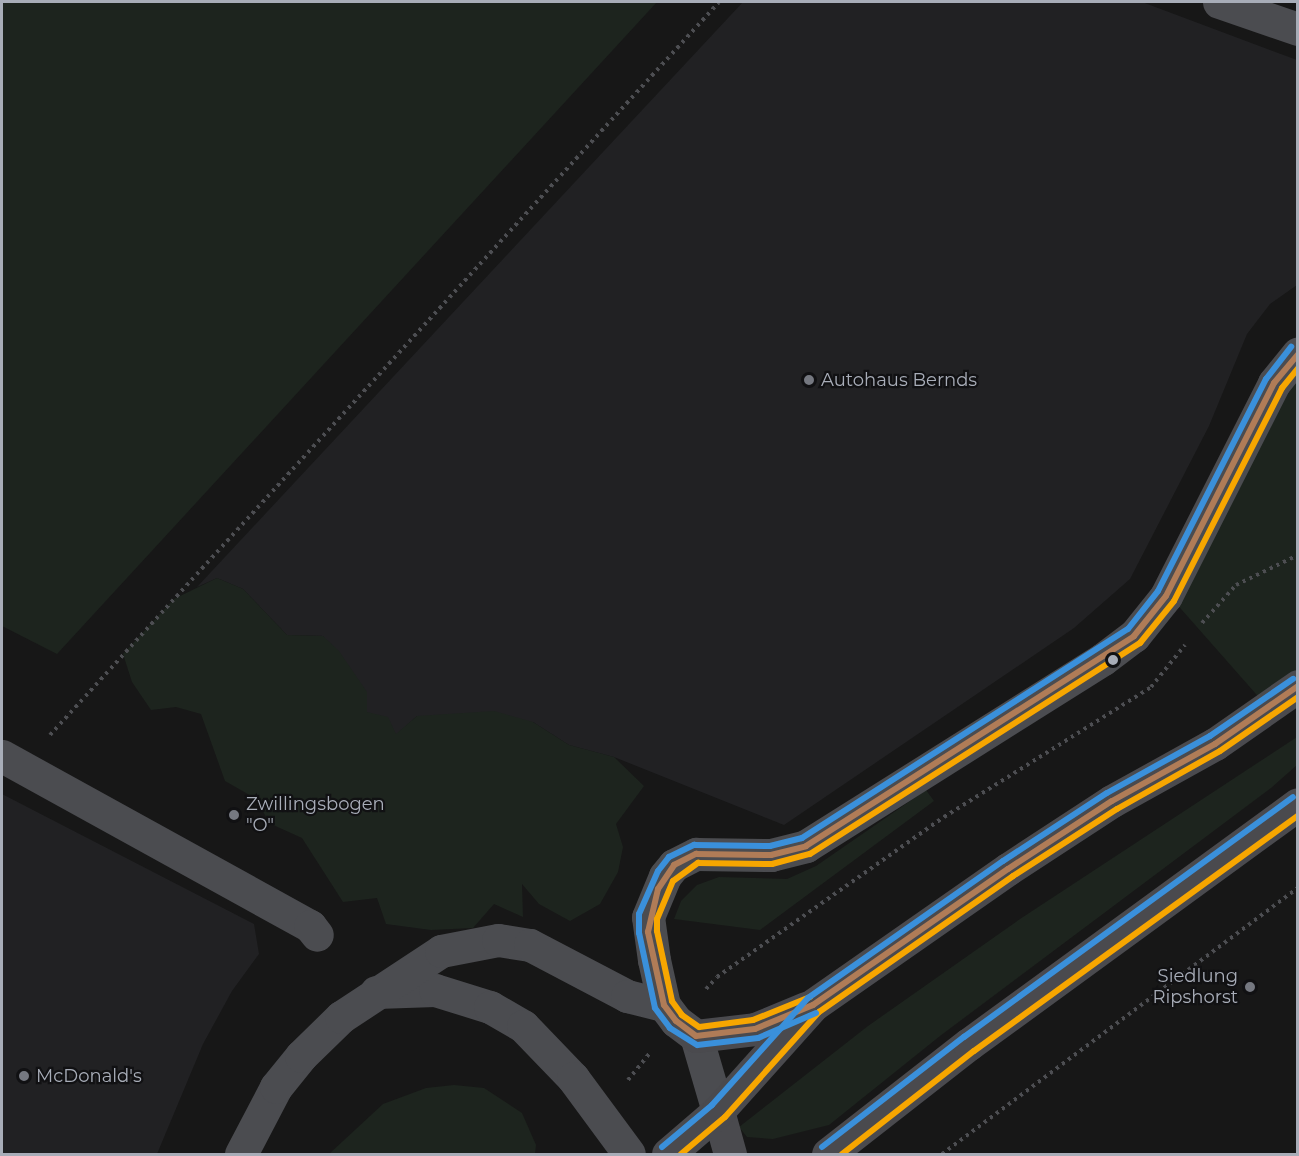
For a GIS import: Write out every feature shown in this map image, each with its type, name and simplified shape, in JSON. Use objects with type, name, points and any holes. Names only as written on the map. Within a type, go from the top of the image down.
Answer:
[{"type":"main road","points":[[679,1021],[755,1029],[813,1005],[1008,869],[1112,801],[1215,744],[1298,686]]},
{"type":"main road","points":[[828,1155],[978,1037],[1298,804]]},
{"type":"main road","points":[[668,1155],[718,1112],[813,1005]]},
{"type":"main road","points":[[718,1112],[730,1155]]},
{"type":"street","points":[[1219,2],[1298,30]]},
{"type":"street","points":[[718,1112],[679,1021],[648,917],[658,889],[674,865],[696,854],[771,855],[806,846],[1134,636],[1166,596],[1274,383],[1298,353]]},
{"type":"street","points":[[11,761],[310,926],[317,934]]},
{"type":"street","points":[[241,1155],[276,1087],[301,1056],[341,1017],[374,993],[441,951],[498,940],[530,945],[679,1021]]},
{"type":"street","points":[[374,993],[435,990],[504,1014],[537,1038],[600,1115],[629,1155]]},
{"type":"path","points":[[11,761],[718,2]]},
{"type":"path","points":[[1200,625],[1236,585],[1298,555]]},
{"type":"path","points":[[600,1115],[717,977],[944,817],[1151,687],[1188,642]]},
{"type":"path","points":[[942,1155],[1298,888]]},
{"type":"shaded area","points":[[2,2],[657,2],[57,654],[2,626]]},
{"type":"shaded area","name":"Autohaus Bernds","points":[[743,2],[1142,2],[1297,60],[1297,285],[1270,304],[1247,334],[1209,426],[1130,579],[1074,628],[784,825],[614,757],[569,745],[533,722],[417,716],[396,735],[367,712],[323,636],[287,635],[243,589],[217,578],[197,587]]},
{"type":"shaded area","points":[[1297,358],[1297,678],[1263,702],[1174,601]]},
{"type":"shaded area","points":[[217,578],[243,589],[287,635],[323,636],[339,651],[367,692],[367,712],[388,717],[396,734],[417,716],[494,711],[533,722],[569,745],[614,757],[644,786],[616,824],[623,847],[618,872],[600,904],[570,921],[539,904],[522,884],[523,917],[494,904],[473,928],[431,930],[386,924],[377,898],[343,902],[302,838],[271,824],[253,797],[225,781],[201,714],[176,707],[151,710],[132,682],[123,654],[174,599]]},
{"type":"shaded area","points":[[1297,737],[1297,765],[1271,788],[940,1036],[829,1125],[773,1139],[747,1137],[739,1127],[868,1026],[1020,919]]},
{"type":"shaded area","points":[[926,790],[934,801],[760,930],[674,919],[681,901],[697,885],[719,877],[787,879],[816,866]]},
{"type":"shaded area","points":[[2,794],[254,924],[259,954],[232,991],[203,1044],[157,1154],[2,1154]]},
{"type":"shaded area","points":[[454,1085],[484,1088],[522,1113],[536,1145],[535,1154],[329,1154],[383,1104],[426,1088]]},
{"type":"transit line","points":[[816,1013],[758,1038],[697,1045],[670,1028],[655,1008],[639,933],[639,914],[658,871],[669,857],[694,845],[770,846],[802,838],[1128,629],[1158,591],[1266,379],[1291,347]]},
{"type":"transit line","points":[[696,1036],[676,1021],[664,1005],[648,932],[658,889],[674,865],[696,854],[771,855],[806,846],[1134,636],[1166,596],[1274,383],[1298,354]]},
{"type":"transit line","points":[[810,997],[753,1020],[699,1027],[682,1015],[672,1001],[657,931],[657,919],[673,881],[698,863],[772,864],[810,854],[1140,643],[1174,601],[1282,388],[1298,368]]},
{"type":"transit line","points":[[662,1147],[712,1105],[808,998],[1003,861],[1107,793],[1210,736],[1293,679]]},
{"type":"transit line","points":[[696,1036],[755,1029],[813,1005],[1008,869],[1112,801],[1215,744],[1298,686]]},
{"type":"transit line","points":[[681,1154],[725,1117],[819,1012],[1013,876],[1117,809],[1220,751],[1298,697]]},
{"type":"transit line","points":[[822,1147],[964,1037],[1293,797]]},
{"type":"transit line","points":[[842,1154],[974,1051],[1298,816]]},
{"type":"place","name":"Autohaus Bernds","points":[[809,380]]},
{"type":"place","name":"Zwillingsbogen \"O\"","points":[[234,815]]},
{"type":"place","name":"Siedlung Ripshorst","points":[[1250,987]]},
{"type":"place","name":"McDonald's","points":[[24,1076]]}]
